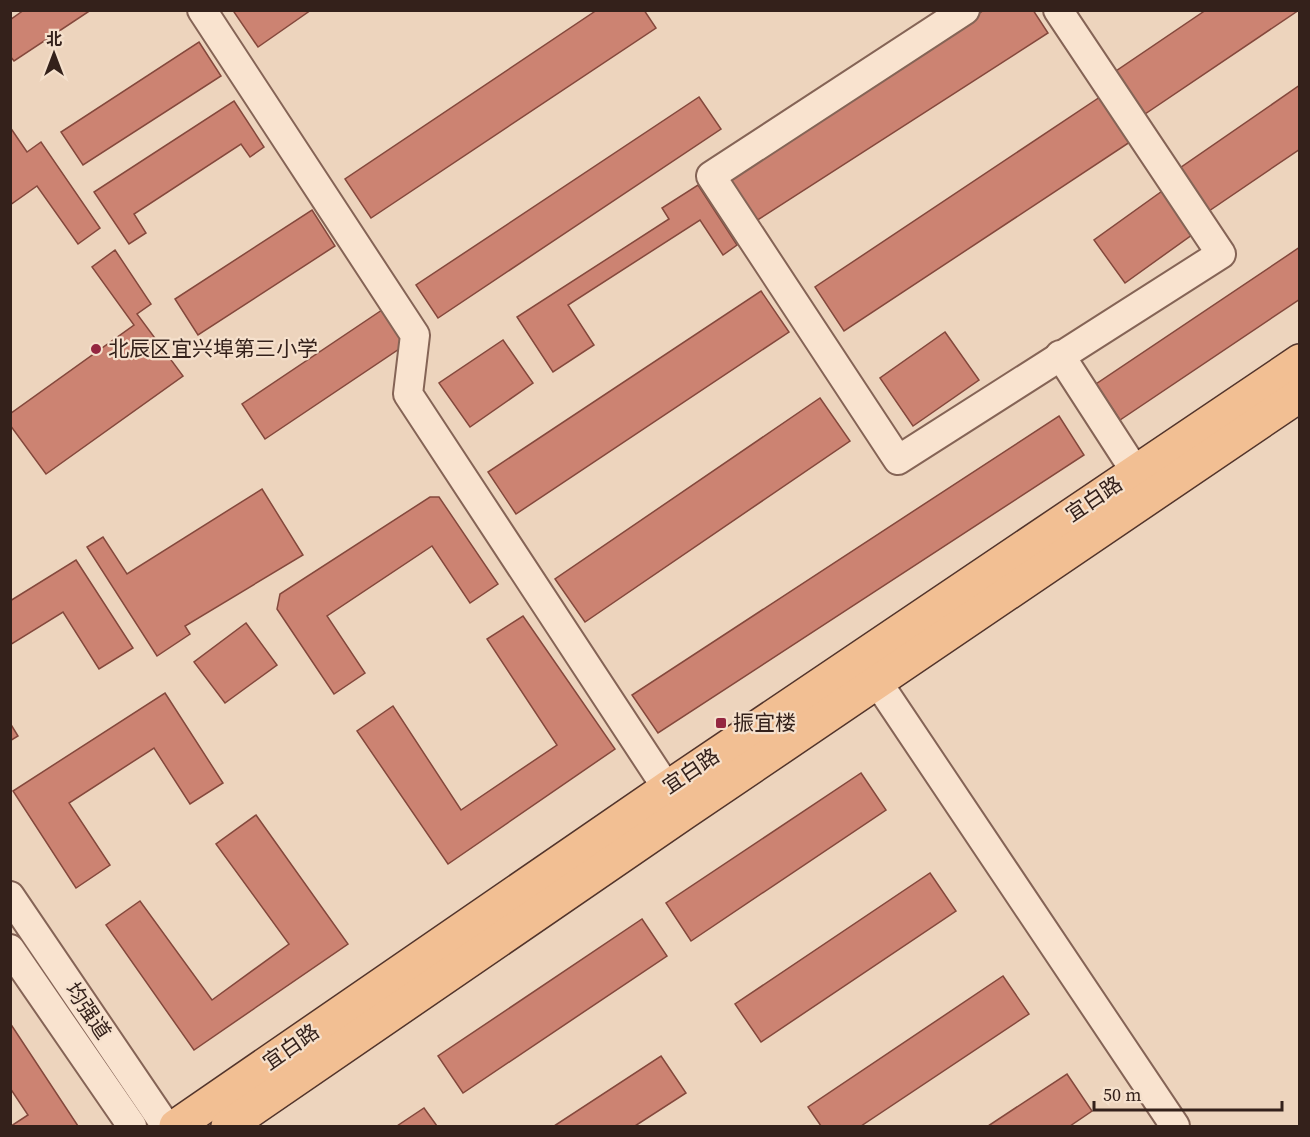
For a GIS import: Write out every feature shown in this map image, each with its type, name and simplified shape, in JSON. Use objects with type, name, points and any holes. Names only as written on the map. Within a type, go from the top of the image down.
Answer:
[{"type":"main road","name":"宜白路","points":[[176,1126],[675,801],[869,670],[1142,484],[1299,361]]},
{"type":"main road","name":"宜白路","points":[[1142,484],[1299,395]]},
{"type":"main road","name":"宜白路","points":[[228,1126],[675,801]]},
{"type":"street","points":[[202,10],[415,335],[408,394],[675,801]]},
{"type":"street","points":[[965,10],[711,176],[898,460],[1221,254],[1058,10]]},
{"type":"street","points":[[1060,356],[1142,484]]},
{"type":"street","points":[[869,670],[1175,1126]]},
{"type":"street","name":"均强道","points":[[10,896],[166,1126]]},
{"type":"street","name":"均强道","points":[[10,949],[132,1126]]},
{"type":"building","points":[[24,10],[91,10],[14,61],[10,56],[10,20]]},
{"type":"building","points":[[235,10],[311,10],[258,47],[234,12]]},
{"type":"building","points":[[597,10],[644,10],[656,28],[371,218],[345,179]]},
{"type":"building","points":[[984,10],[1033,10],[1048,33],[753,223],[724,178]]},
{"type":"building","points":[[1206,10],[1299,10],[1145,114],[1116,71]]},
{"type":"building","points":[[199,42],[221,76],[83,165],[61,132]]},
{"type":"building","points":[[1300,85],[1300,149],[1206,213],[1177,170]]},
{"type":"building","points":[[1103,95],[1133,140],[844,331],[815,287]]},
{"type":"building","points":[[699,97],[721,129],[438,318],[416,285]]},
{"type":"building","points":[[234,101],[264,147],[250,157],[241,144],[134,214],[146,233],[129,244],[94,192]]},
{"type":"building","points":[[12,130],[27,152],[41,142],[100,228],[78,244],[37,186],[10,205],[10,132]]},
{"type":"building","points":[[698,185],[737,245],[723,255],[700,220],[568,305],[594,345],[553,372],[517,317],[669,219],[662,208]]},
{"type":"building","points":[[1165,189],[1196,232],[1125,283],[1094,240]]},
{"type":"building","points":[[312,210],[335,246],[198,335],[175,299]]},
{"type":"building","points":[[1300,247],[1300,299],[1120,420],[1096,384]]},
{"type":"building","points":[[115,250],[151,304],[137,314],[183,376],[46,474],[10,425],[10,414],[134,325],[92,267]]},
{"type":"building","points":[[761,291],[789,332],[516,514],[488,472]]},
{"type":"building","points":[[382,310],[405,345],[265,439],[242,404]]},
{"type":"building","points":[[945,332],[979,380],[913,426],[880,378]]},
{"type":"building","points":[[503,340],[533,383],[470,427],[439,383]]},
{"type":"building","points":[[820,398],[850,441],[585,622],[555,579]]},
{"type":"building","points":[[1059,416],[1084,455],[658,733],[632,695]]},
{"type":"building","points":[[262,489],[303,555],[185,626],[190,634],[157,656],[87,547],[103,537],[127,574]]},
{"type":"building","points":[[430,497],[439,497],[498,584],[470,603],[432,546],[327,616],[365,673],[334,694],[277,609],[280,594]]},
{"type":"building","points":[[76,560],[133,648],[99,669],[63,612],[10,645],[10,601]]},
{"type":"building","points":[[523,616],[615,749],[448,864],[357,731],[393,706],[461,810],[557,745],[487,639]]},
{"type":"building","points":[[246,623],[277,665],[225,703],[194,662]]},
{"type":"building","points":[[165,693],[223,783],[190,804],[154,748],[69,803],[110,865],[76,888],[13,791]]},
{"type":"building","points":[[10,723],[18,736],[10,741]]},
{"type":"building","points":[[861,773],[886,810],[691,941],[666,903]]},
{"type":"building","points":[[256,815],[348,944],[194,1050],[106,925],[140,901],[212,1000],[289,944],[216,844]]},
{"type":"building","points":[[930,873],[956,911],[761,1042],[735,1004]]},
{"type":"building","points":[[642,919],[667,956],[463,1093],[438,1056]]},
{"type":"building","points":[[1003,976],[1029,1014],[861,1126],[821,1126],[808,1107]]},
{"type":"building","points":[[10,1023],[78,1126],[11,1126],[28,1115],[10,1088]]},
{"type":"building","points":[[661,1056],[686,1093],[635,1126],[554,1126]]},
{"type":"building","points":[[1067,1074],[1092,1111],[1070,1126],[988,1126]]},
{"type":"building","points":[[424,1108],[437,1126],[397,1126]]},
{"type":"place","name":"北辰区宜兴埠第三小学","points":[[96,349]]},
{"type":"place","name":"振宜楼","points":[[721,723]]}]
